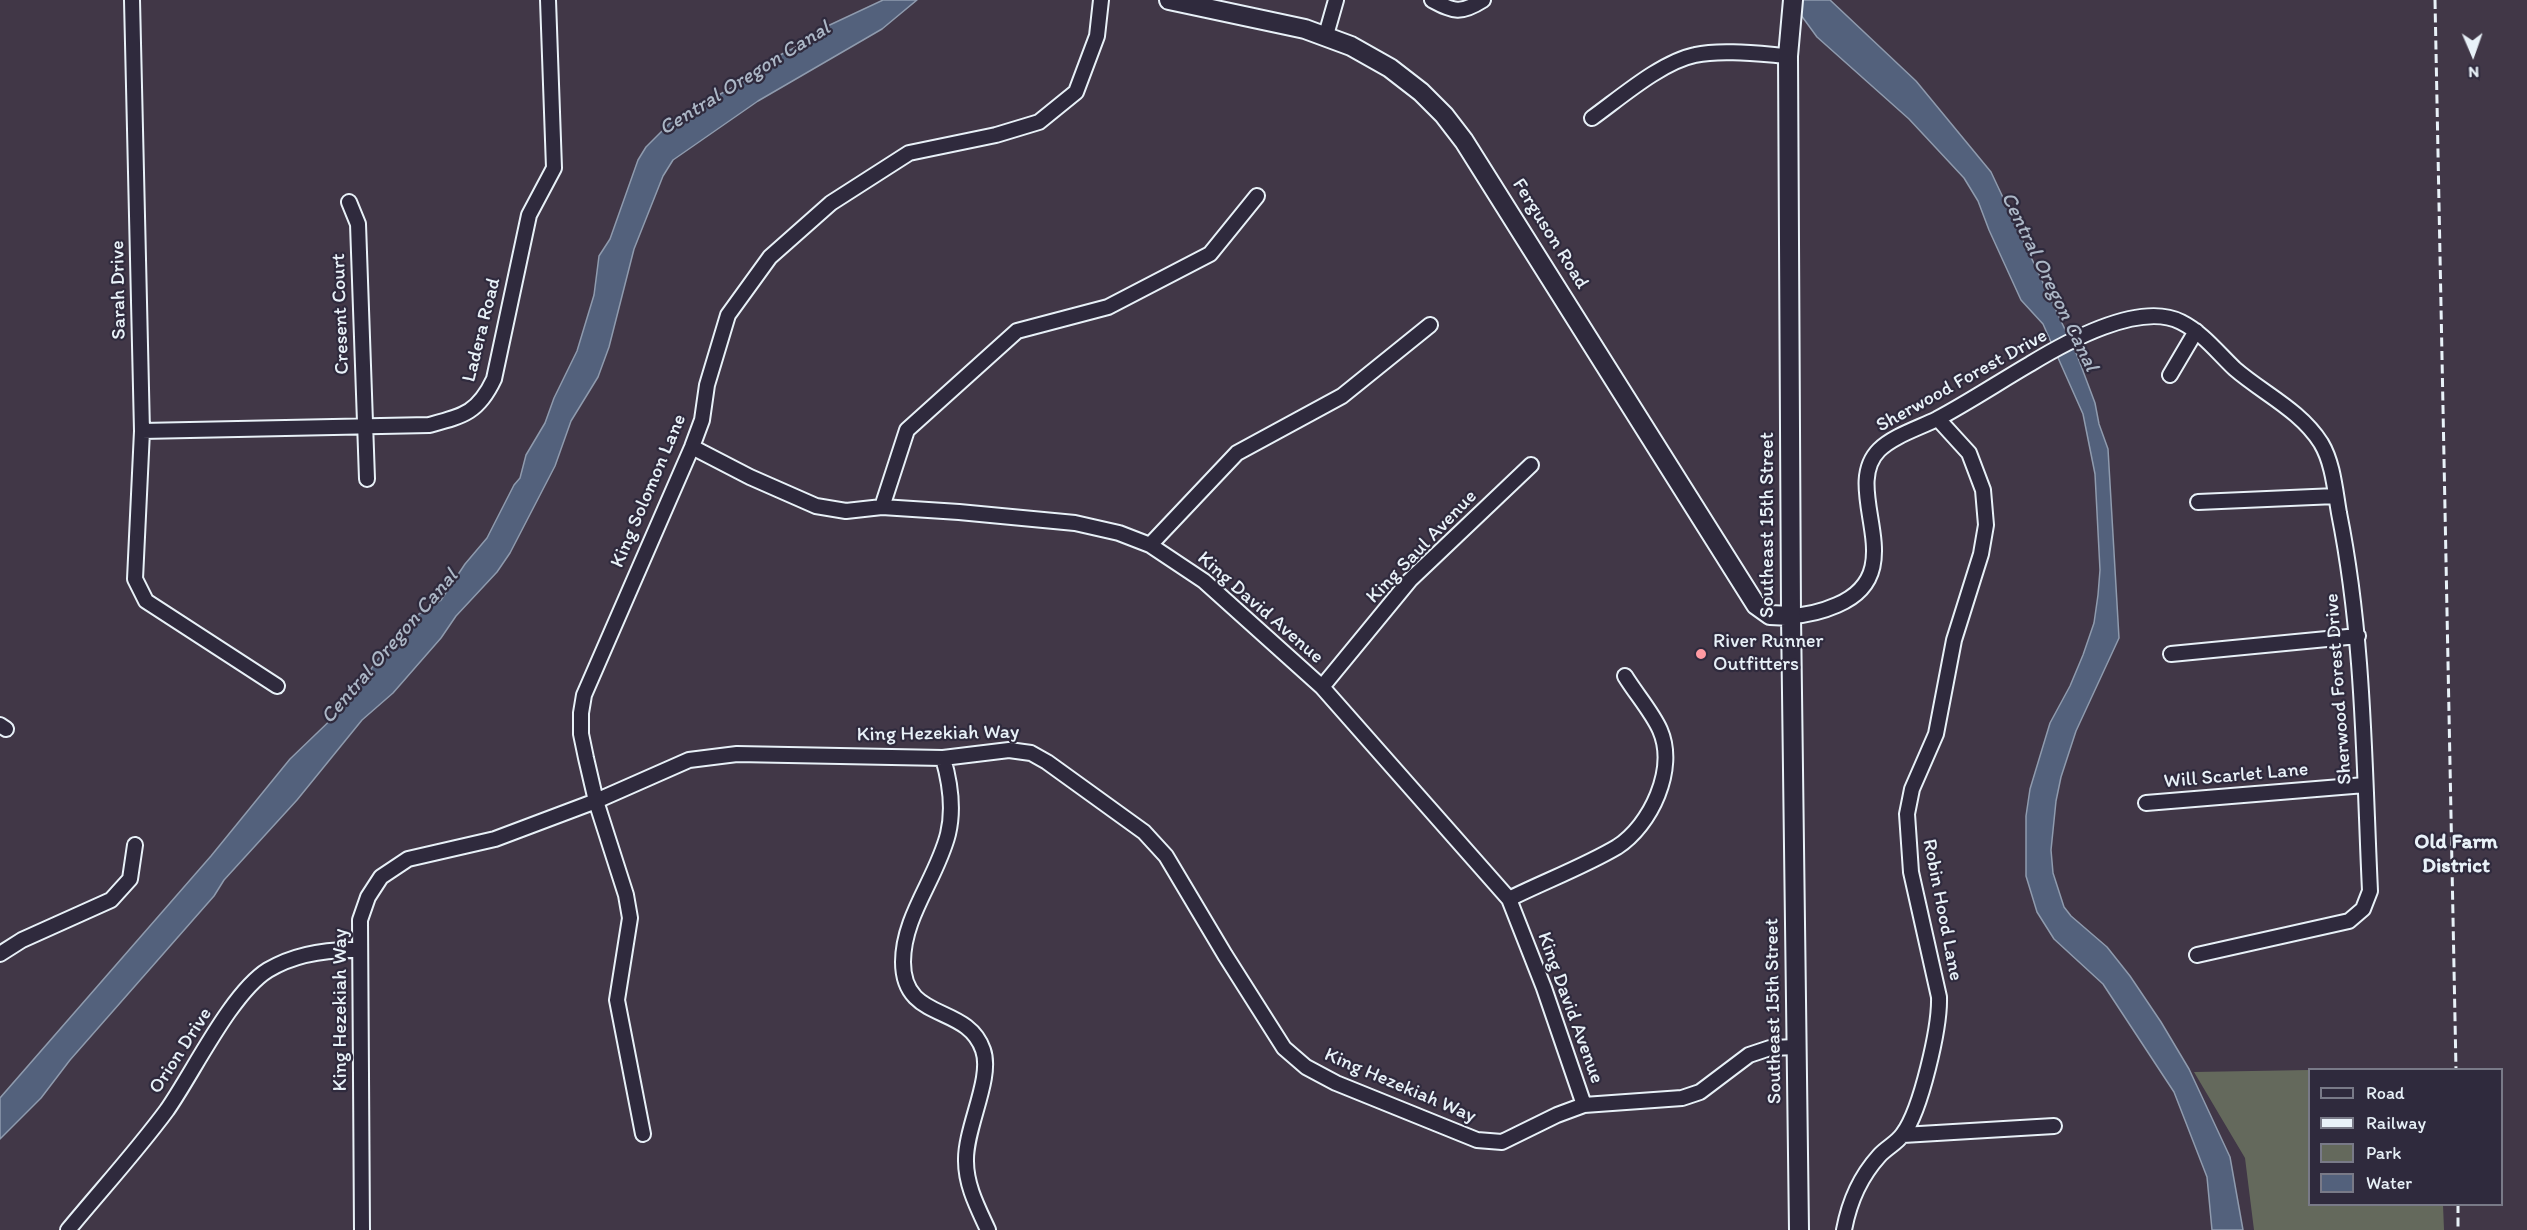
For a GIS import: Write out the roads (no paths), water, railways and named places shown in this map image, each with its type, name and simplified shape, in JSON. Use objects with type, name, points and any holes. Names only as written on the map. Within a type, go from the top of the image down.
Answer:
[{"type":"main road","name":"Ferguson Road","points":[[1169,0],[1326,35],[1390,68],[1421,92],[1444,115],[1481,168],[1756,605],[1770,615],[1791,616]]},
{"type":"main road","name":"Southeast 15th Street","points":[[1793,6],[1788,56],[1791,616],[1799,1230]]},
{"type":"street","name":"Sarah Drive","points":[[132,0],[142,431],[135,579],[146,601],[277,686]]},
{"type":"street","name":"Ladera Road","points":[[142,431],[429,425],[466,413],[485,399],[494,380],[529,215],[554,168],[548,0]]},
{"type":"street","name":"King Solomon Lane","points":[[643,1134],[617,999],[630,918],[626,895],[596,801],[581,734],[581,713],[584,695],[702,420],[707,385],[728,315],[770,257],[831,203],[909,153],[996,135],[1040,122],[1076,92],[1097,36],[1101,0]]},
{"type":"street","points":[[1326,35],[1336,0]]},
{"type":"street","points":[[1432,0],[1450,10],[1461,11],[1483,0]]},
{"type":"street","points":[[1592,118],[1658,71],[1694,55],[1741,53],[1788,56]]},
{"type":"street","points":[[882,507],[908,430],[1017,331],[1108,307],[1209,254],[1257,196]]},
{"type":"street","name":"Cresent Court","points":[[349,202],[357,224],[367,479]]},
{"type":"street","name":"Sherwood Forest Drive","points":[[1791,616],[1813,615],[1844,602],[1857,593],[1866,581],[1872,568],[1874,546],[1867,490],[1869,463],[1880,448],[1938,418],[2050,352],[2123,320],[2145,316],[2165,316],[2179,320],[2196,331],[2237,371],[2290,408],[2309,426],[2324,447],[2332,475],[2352,584],[2358,636],[2370,891],[2363,909],[2349,921],[2197,955]]},
{"type":"street","points":[[1150,545],[1237,453],[1342,396],[1430,325]]},
{"type":"street","points":[[2170,375],[2196,331]]},
{"type":"street","name":"Robin Hood Lane","points":[[1844,1230],[1847,1213],[1857,1187],[1879,1156],[1903,1135],[1915,1112],[1940,1015],[1939,997],[1911,872],[1907,814],[1912,789],[1936,734],[1954,640],[1981,554],[1986,525],[1983,490],[1969,453],[1938,418]]},
{"type":"street","name":"King David Avenue","points":[[692,447],[750,477],[816,506],[846,511],[882,507],[959,512],[1075,523],[1119,533],[1150,545],[1204,581],[1322,687],[1509,898],[1544,988],[1584,1105]]},
{"type":"street","name":"King Saul Avenue","points":[[1322,687],[1410,580],[1531,465]]},
{"type":"street","points":[[2198,502],[2336,496]]},
{"type":"street","points":[[2171,654],[2358,636]]},
{"type":"street","points":[[1509,898],[1618,846],[1635,831],[1660,790],[1667,769],[1666,751],[1660,730],[1625,676]]},
{"type":"street","name":"King Hezekiah Way","points":[[362,1230],[360,920],[368,897],[381,877],[408,859],[495,839],[596,801],[689,760],[737,754],[943,758],[1009,750],[1031,753],[1144,832],[1166,856],[1284,1048],[1306,1067],[1346,1087],[1477,1140],[1502,1142],[1557,1115],[1584,1105],[1682,1098],[1700,1092],[1749,1055],[1770,1048],[1797,1047]]},
{"type":"street","points":[[943,758],[951,787],[948,834],[907,934],[903,963],[906,985],[924,1007],[962,1022],[983,1050],[986,1069],[969,1130],[966,1161],[969,1186],[988,1230]]},
{"type":"street","name":"Will Scarlet Lane","points":[[2146,803],[2365,785]]},
{"type":"street","points":[[0,954],[22,940],[111,900],[130,879],[135,845]]},
{"type":"street","name":"Orion Drive","points":[[68,1230],[137,1151],[169,1107],[243,992],[266,971],[288,960],[330,950],[360,950]]},
{"type":"street","points":[[1903,1135],[2054,1126]]},
{"type":"water","name":"Central Oregon Canal","points":[[883,0],[917,0],[882,29],[758,101],[673,160],[663,176],[634,249],[609,347],[598,377],[571,421],[555,466],[510,553],[497,572],[456,616],[441,638],[393,693],[362,720],[297,800],[224,880],[214,896],[70,1060],[41,1098],[0,1139],[0,1098],[211,856],[290,759],[342,709],[379,658],[419,614],[441,600],[465,564],[487,538],[514,485],[520,478],[526,455],[545,423],[554,398],[577,351],[594,295],[599,256],[610,239],[638,160],[646,147],[675,118],[741,83],[774,58],[806,42],[819,30]]},
{"type":"water","points":[[1790,0],[1830,0],[1916,81],[1991,172],[2077,355],[2095,403],[2099,424],[2108,449],[2119,638],[2076,731],[2061,777],[2051,850],[2053,873],[2064,907],[2071,916],[2107,947],[2130,976],[2189,1069],[2230,1157],[2243,1230],[2212,1230],[2207,1177],[2174,1092],[2103,984],[2054,939],[2037,912],[2026,876],[2026,816],[2030,789],[2050,723],[2070,686],[2083,655],[2094,623],[2098,595],[2100,570],[2095,474],[2083,414],[2043,324],[2021,300],[1978,201],[1964,178],[1909,119],[1817,37]]},
{"type":"railway","points":[[2435,0],[2456,1068]]},
{"type":"railway","points":[[2458,1206],[2458,1230]]},
{"type":"place","name":"River Runner Outfitters","points":[[1701,654]]},
{"type":"district","name":"Old Farm District","points":[[2456,855]]}]
